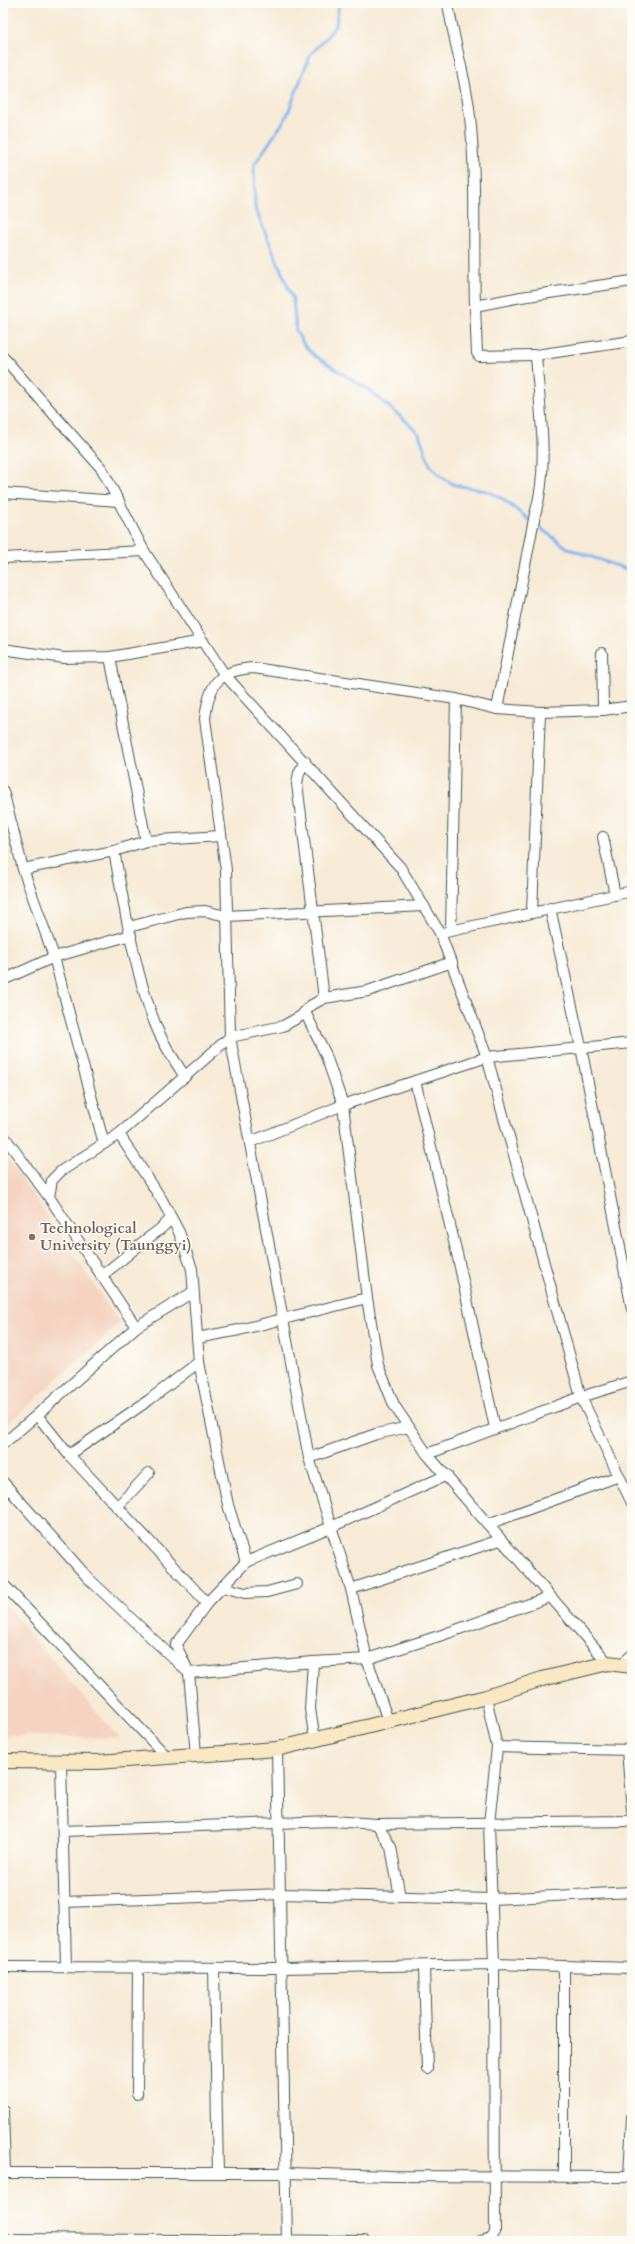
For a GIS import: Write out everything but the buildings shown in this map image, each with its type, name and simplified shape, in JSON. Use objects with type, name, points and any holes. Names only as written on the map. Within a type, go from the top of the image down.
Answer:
[{"type":"main road","points":[[3,1761],[98,1762],[277,1749],[486,1697],[542,1679],[608,1663],[629,1661]]},
{"type":"street","points":[[448,3],[463,67],[472,144],[477,353],[479,356],[536,355],[632,341]]},
{"type":"street","points":[[475,306],[521,297],[632,281]]},
{"type":"street","points":[[497,709],[534,514],[540,498],[543,474],[536,355]]},
{"type":"street","points":[[3,357],[102,469],[144,550],[224,674],[400,867],[440,933],[487,1057],[581,1397],[632,1503]]},
{"type":"street","points":[[3,493],[119,501]]},
{"type":"street","points":[[3,558],[144,550]]},
{"type":"street","points":[[3,649],[64,658],[110,657],[202,641]]},
{"type":"street","points":[[602,653],[603,710]]},
{"type":"street","points":[[110,657],[146,841]]},
{"type":"street","points":[[388,1721],[367,1659],[351,1589],[309,1458],[230,1036],[226,870],[220,836],[205,719],[211,693],[217,681],[224,674],[254,668],[456,699],[497,709],[540,712],[603,710],[632,706]]},
{"type":"street","points":[[451,930],[456,699]]},
{"type":"street","points":[[532,912],[540,712]]},
{"type":"street","points":[[304,761],[299,773],[297,784],[324,998]]},
{"type":"street","points":[[3,791],[23,869],[54,957],[104,1144]]},
{"type":"street","points":[[23,869],[114,851],[146,841],[220,836]]},
{"type":"street","points":[[603,837],[615,895]]},
{"type":"street","points":[[114,851],[144,991],[156,1028],[185,1077]]},
{"type":"street","points":[[440,933],[550,908],[632,892]]},
{"type":"street","points":[[3,980],[54,957],[186,912],[205,911],[226,916],[424,906]]},
{"type":"street","points":[[550,908],[581,1047],[632,1309]]},
{"type":"street","points":[[49,1197],[52,1180],[61,1171],[120,1134],[230,1036],[283,1026],[305,1012],[310,1006],[324,998],[368,991],[452,962]]},
{"type":"street","points":[[305,1012],[325,1053],[343,1105],[367,1298],[378,1365],[394,1405],[427,1454],[447,1475],[549,1597],[608,1663]]},
{"type":"street","points":[[250,1142],[343,1105],[487,1057],[632,1043]]},
{"type":"street","points":[[416,1081],[458,1258],[494,1428]]},
{"type":"street","points":[[120,1134],[171,1218],[192,1269],[199,1362],[228,1505],[246,1562]]},
{"type":"street","points":[[3,1135],[49,1197],[136,1328]]},
{"type":"street","points":[[101,1276],[124,1260],[144,1241],[163,1228],[171,1218]]},
{"type":"street","points":[[3,1444],[136,1328],[193,1292]]},
{"type":"street","points":[[197,1338],[283,1320],[367,1298]]},
{"type":"street","points":[[69,1455],[149,1400],[199,1362]]},
{"type":"street","points":[[427,1454],[581,1397],[632,1381]]},
{"type":"street","points":[[37,1415],[69,1455],[207,1604]]},
{"type":"street","points":[[309,1458],[376,1434],[409,1427]]},
{"type":"street","points":[[117,1507],[148,1473]]},
{"type":"street","points":[[196,1755],[189,1674],[176,1645],[207,1604],[246,1562],[331,1527],[447,1475]]},
{"type":"street","points":[[488,1524],[619,1476]]},
{"type":"street","points":[[3,1482],[88,1579],[189,1674],[313,1662],[367,1659],[442,1635],[549,1597]]},
{"type":"street","points":[[351,1589],[500,1540]]},
{"type":"street","points":[[3,1584],[168,1758]]},
{"type":"street","points":[[223,1587],[245,1593],[267,1592],[298,1584]]},
{"type":"street","points":[[313,1662],[310,1709],[315,1739]]},
{"type":"street","points":[[481,2241],[490,2238],[495,2232],[493,2175],[496,2082],[494,1964],[489,1824],[497,1747],[486,1697]]},
{"type":"street","points":[[497,1747],[630,1750],[632,1810]]},
{"type":"street","points":[[277,1749],[287,2240]]},
{"type":"street","points":[[61,1762],[64,1831],[66,1967]]},
{"type":"street","points":[[64,1831],[332,1821],[377,1824],[489,1824],[632,1821]]},
{"type":"street","points":[[377,1824],[391,1847],[400,1897]]},
{"type":"street","points":[[64,1902],[281,1894],[492,1899],[632,1892]]},
{"type":"street","points":[[3,1967],[282,1968],[424,1967],[494,1964],[632,1968]]},
{"type":"street","points":[[564,1966],[564,2176]]},
{"type":"street","points":[[424,1967],[427,2069]]},
{"type":"street","points":[[137,2094],[138,1968]]},
{"type":"street","points":[[214,1968],[218,2173]]},
{"type":"street","points":[[3,2110],[4,2173],[286,2173],[392,2176],[493,2175],[630,2177],[632,2117]]},
{"type":"street","points":[[3,2239],[364,2241]]},
{"type":"shaded area","name":"Technological University (Taunggyi)","points":[[3,1151],[120,1323],[3,1428]]},
{"type":"shaded area","points":[[3,1602],[118,1737],[118,1738],[3,1735]]},
{"type":"waterway","points":[[339,3],[336,25],[310,55],[286,118],[254,165],[255,208],[293,299],[296,331],[304,345],[315,356],[370,391],[419,434],[430,465],[441,477],[455,485],[487,491],[501,498],[531,521]]},
{"type":"waterway","points":[[536,525],[569,549],[632,571]]},
{"type":"place","name":"Technological University (Taunggyi)","points":[[32,1237]]}]
